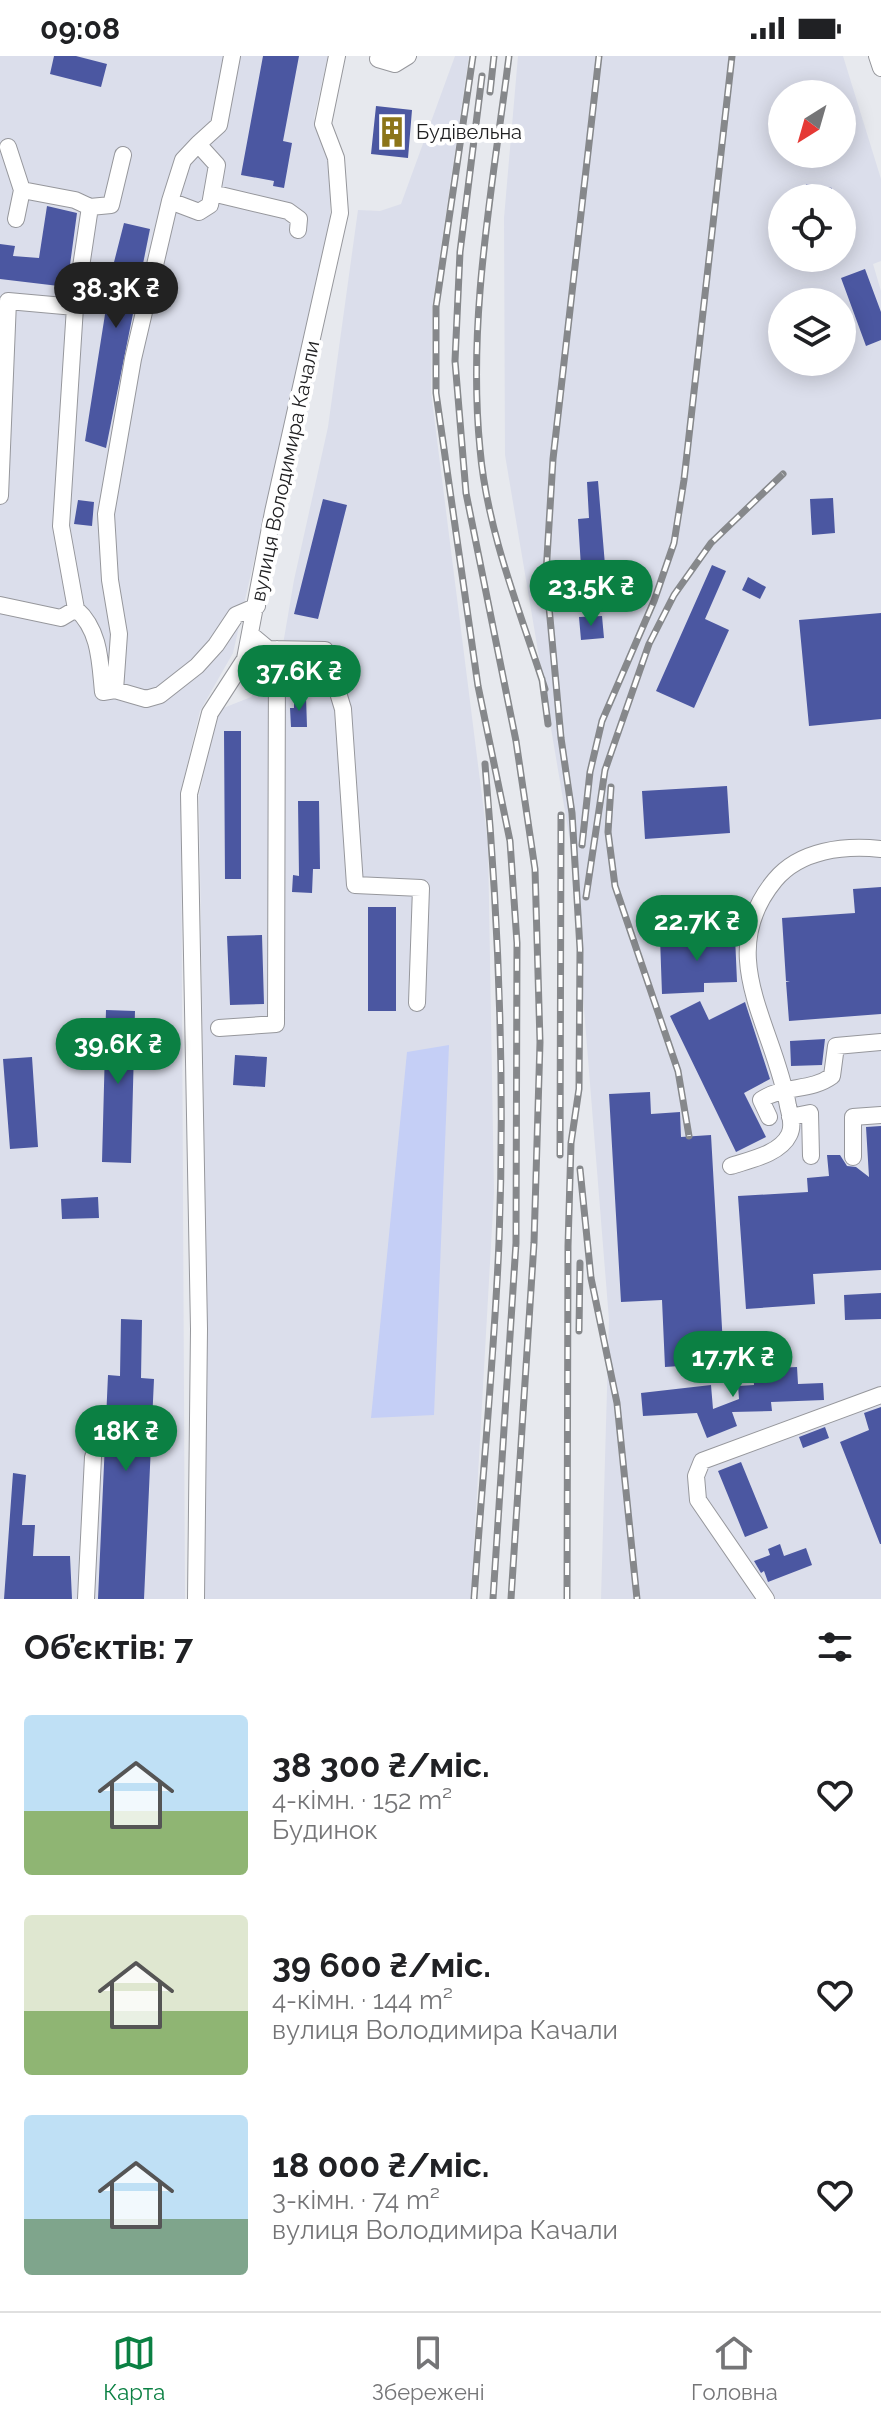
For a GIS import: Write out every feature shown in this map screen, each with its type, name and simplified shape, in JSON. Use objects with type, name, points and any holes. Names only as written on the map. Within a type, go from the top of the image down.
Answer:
[{"type":"street","points":[[115,690],[119,634],[110,580],[106,514],[133,359],[170,201],[183,160],[219,125],[232,56]]},
{"type":"street","name":"вулиця Володимира Качали","points":[[196,1599],[199,1329],[189,794],[210,713],[245,659],[273,512],[340,213],[336,158],[323,124],[337,56]]},
{"type":"street","points":[[378,59],[395,64],[408,56]]},
{"type":"street","points":[[877,56],[881,68]]},
{"type":"street","points":[[170,201],[199,212],[210,205],[217,165],[198,144]]},
{"type":"street","points":[[8,147],[22,190],[16,219]]},
{"type":"street","points":[[22,190],[75,200],[90,207],[111,205],[123,155]]},
{"type":"street","points":[[212,193],[288,211],[299,219],[298,230]]},
{"type":"street","points":[[90,207],[75,307],[61,526],[76,609],[88,620],[98,647],[103,692],[115,690],[146,699],[160,695],[197,666],[236,615],[257,606]]},
{"type":"street","points":[[0,496],[8,301],[75,307]]},
{"type":"street","points":[[0,605],[61,618],[76,609]]},
{"type":"street","points":[[250,634],[268,649],[325,650],[343,709],[355,885],[421,888],[417,1003]]},
{"type":"street","points":[[219,1028],[276,1024],[277,649]]},
{"type":"street","points":[[731,1166],[770,1152],[789,1138],[792,1127],[785,1088],[745,955],[750,922],[763,895],[780,873],[802,857],[860,847],[881,849]]},
{"type":"street","points":[[769,1117],[761,1100],[785,1088],[820,1085],[832,1076],[836,1046],[881,1042]]},
{"type":"street","points":[[790,1117],[810,1113],[811,1156]]},
{"type":"street","points":[[853,1157],[853,1117],[881,1115]]},
{"type":"street","points":[[766,1599],[698,1500],[696,1476],[702,1461],[881,1395]]},
{"type":"street","points":[[86,1599],[93,1457]]},
{"type":"shaded area","points":[[0,56],[328,56],[314,118],[330,164],[330,225],[233,653],[200,711],[181,791],[185,1599],[0,1599]]},
{"type":"shaded area","points":[[455,56],[469,56],[432,308],[431,392],[488,844],[494,1192],[471,1599],[204,1599],[207,1330],[199,796],[216,711],[251,697],[280,662],[294,580],[328,427],[358,210],[380,211],[401,204]]},
{"type":"shaded area","points":[[518,56],[843,56],[850,80],[768,80],[768,168],[856,168],[856,98],[881,179],[881,261],[873,264],[881,291],[881,1599],[601,1599],[609,1320],[571,847],[505,455],[504,218]]},
{"type":"shaded area","points":[[449,1045],[434,1415],[371,1418],[407,1052]]},
{"type":"building","points":[[54,56],[76,56],[107,64],[101,87],[50,74]]},
{"type":"building","points":[[263,56],[299,56],[283,141],[292,143],[284,188],[273,186],[274,181],[241,175]]},
{"type":"building","name":"Будівельна","points":[[376,106],[412,110],[408,158],[371,154]]},
{"type":"building","points":[[47,206],[77,213],[67,287],[0,279],[0,244],[15,246],[13,256],[39,258]]},
{"type":"building","points":[[124,223],[150,229],[106,448],[85,441],[112,270]]},
{"type":"building","points":[[865,269],[881,312],[881,340],[866,346],[856,319],[856,288],[845,288],[841,278]]},
{"type":"building","points":[[598,481],[605,565],[581,567],[578,519],[589,518],[587,482]]},
{"type":"building","points":[[833,498],[835,533],[812,535],[810,499]]},
{"type":"building","points":[[323,499],[347,505],[318,619],[294,614]]},
{"type":"building","points":[[78,500],[94,502],[92,526],[74,524]]},
{"type":"building","points":[[712,565],[726,571],[705,619],[729,630],[694,708],[656,691]]},
{"type":"building","points":[[639,573],[641,593],[626,594],[624,574]]},
{"type":"building","points":[[748,577],[766,587],[760,599],[742,590]]},
{"type":"building","points":[[881,613],[881,719],[809,726],[799,620]]},
{"type":"building","points":[[602,616],[604,638],[581,640],[579,617]]},
{"type":"building","points":[[306,696],[307,727],[291,727],[290,708],[294,708],[294,697]]},
{"type":"building","points":[[224,731],[241,731],[241,879],[225,879]]},
{"type":"building","points":[[727,786],[730,833],[645,839],[642,791]]},
{"type":"building","points":[[298,801],[319,801],[320,869],[313,869],[312,893],[292,892],[293,875],[299,876]]},
{"type":"building","points":[[881,887],[881,1014],[789,1021],[786,982],[790,981],[786,981],[782,918],[855,913],[853,889]]},
{"type":"building","points":[[368,907],[396,907],[396,1011],[368,1011]]},
{"type":"building","points":[[262,935],[264,1004],[230,1005],[227,936]]},
{"type":"building","points":[[735,936],[737,982],[704,983],[704,992],[662,994],[660,938]]},
{"type":"building","points":[[700,1001],[709,1020],[745,1002],[770,1079],[744,1093],[766,1137],[736,1152],[670,1016]]},
{"type":"building","points":[[106,1010],[135,1011],[131,1163],[102,1162]]},
{"type":"building","points":[[825,1039],[822,1065],[791,1066],[790,1041]]},
{"type":"building","points":[[235,1055],[267,1057],[265,1087],[233,1085]]},
{"type":"building","points":[[32,1057],[38,1147],[10,1149],[3,1059]]},
{"type":"building","points":[[650,1092],[651,1114],[680,1112],[681,1137],[711,1135],[724,1363],[665,1367],[662,1300],[621,1302],[609,1094]]},
{"type":"building","points":[[881,1126],[881,1270],[813,1274],[815,1304],[746,1309],[738,1196],[808,1192],[807,1178],[829,1176],[827,1155],[840,1155],[847,1166],[856,1167],[869,1177],[866,1127]]},
{"type":"building","points":[[98,1197],[99,1218],[62,1219],[61,1199]]},
{"type":"building","points":[[881,1293],[881,1319],[845,1320],[844,1295]]},
{"type":"building","points":[[121,1319],[142,1320],[141,1378],[154,1379],[144,1599],[98,1599],[108,1375],[120,1376]]},
{"type":"building","points":[[797,1367],[798,1384],[823,1383],[824,1400],[771,1402],[772,1411],[732,1412],[737,1426],[707,1438],[697,1413],[643,1416],[641,1393],[711,1385],[713,1409],[739,1399],[738,1386],[754,1385],[753,1369]]},
{"type":"building","points":[[881,1407],[880,1544],[840,1442],[869,1430],[864,1413]]},
{"type":"building","points":[[825,1427],[829,1438],[803,1448],[799,1437]]},
{"type":"building","points":[[741,1462],[768,1528],[745,1537],[718,1471]]},
{"type":"building","points":[[13,1473],[26,1475],[22,1525],[35,1525],[33,1556],[70,1556],[72,1599],[4,1599]]},
{"type":"building","points":[[780,1544],[784,1556],[806,1548],[812,1565],[768,1582],[764,1571],[761,1573],[754,1561],[770,1555],[768,1549]]},
{"type":"railway","points":[[473,56],[436,307],[436,393],[478,686],[510,841],[517,943],[516,1243],[493,1599]]},
{"type":"railway","points":[[490,92],[494,56]]},
{"type":"railway","points":[[509,56],[479,301],[477,400],[484,480],[497,540],[545,689]]},
{"type":"railway","points":[[567,1599],[568,1246],[571,1143],[579,1089],[580,949],[572,813],[561,738],[546,574],[553,459],[599,56]]},
{"type":"railway","points":[[582,845],[590,772],[602,721],[654,601],[674,543],[684,480],[732,56]]},
{"type":"railway","points":[[482,76],[460,252],[455,361],[466,493],[516,741],[535,869],[540,1042],[534,1243],[511,1599]]},
{"type":"railway","points":[[586,897],[605,770],[649,644],[674,595],[711,543],[783,474]]},
{"type":"railway","points":[[542,679],[548,724]]},
{"type":"railway","points":[[474,1599],[494,1331],[501,1182],[500,1003],[485,764]]},
{"type":"railway","points":[[611,787],[608,832],[615,886],[678,1071],[689,1136]]},
{"type":"railway","points":[[560,1155],[561,815]]},
{"type":"railway","points":[[580,1169],[591,1278],[617,1403],[637,1599]]},
{"type":"railway","points":[[579,1331],[580,1263]]},
{"type":"place","name":"Будівельна","points":[[392,132]]}]
